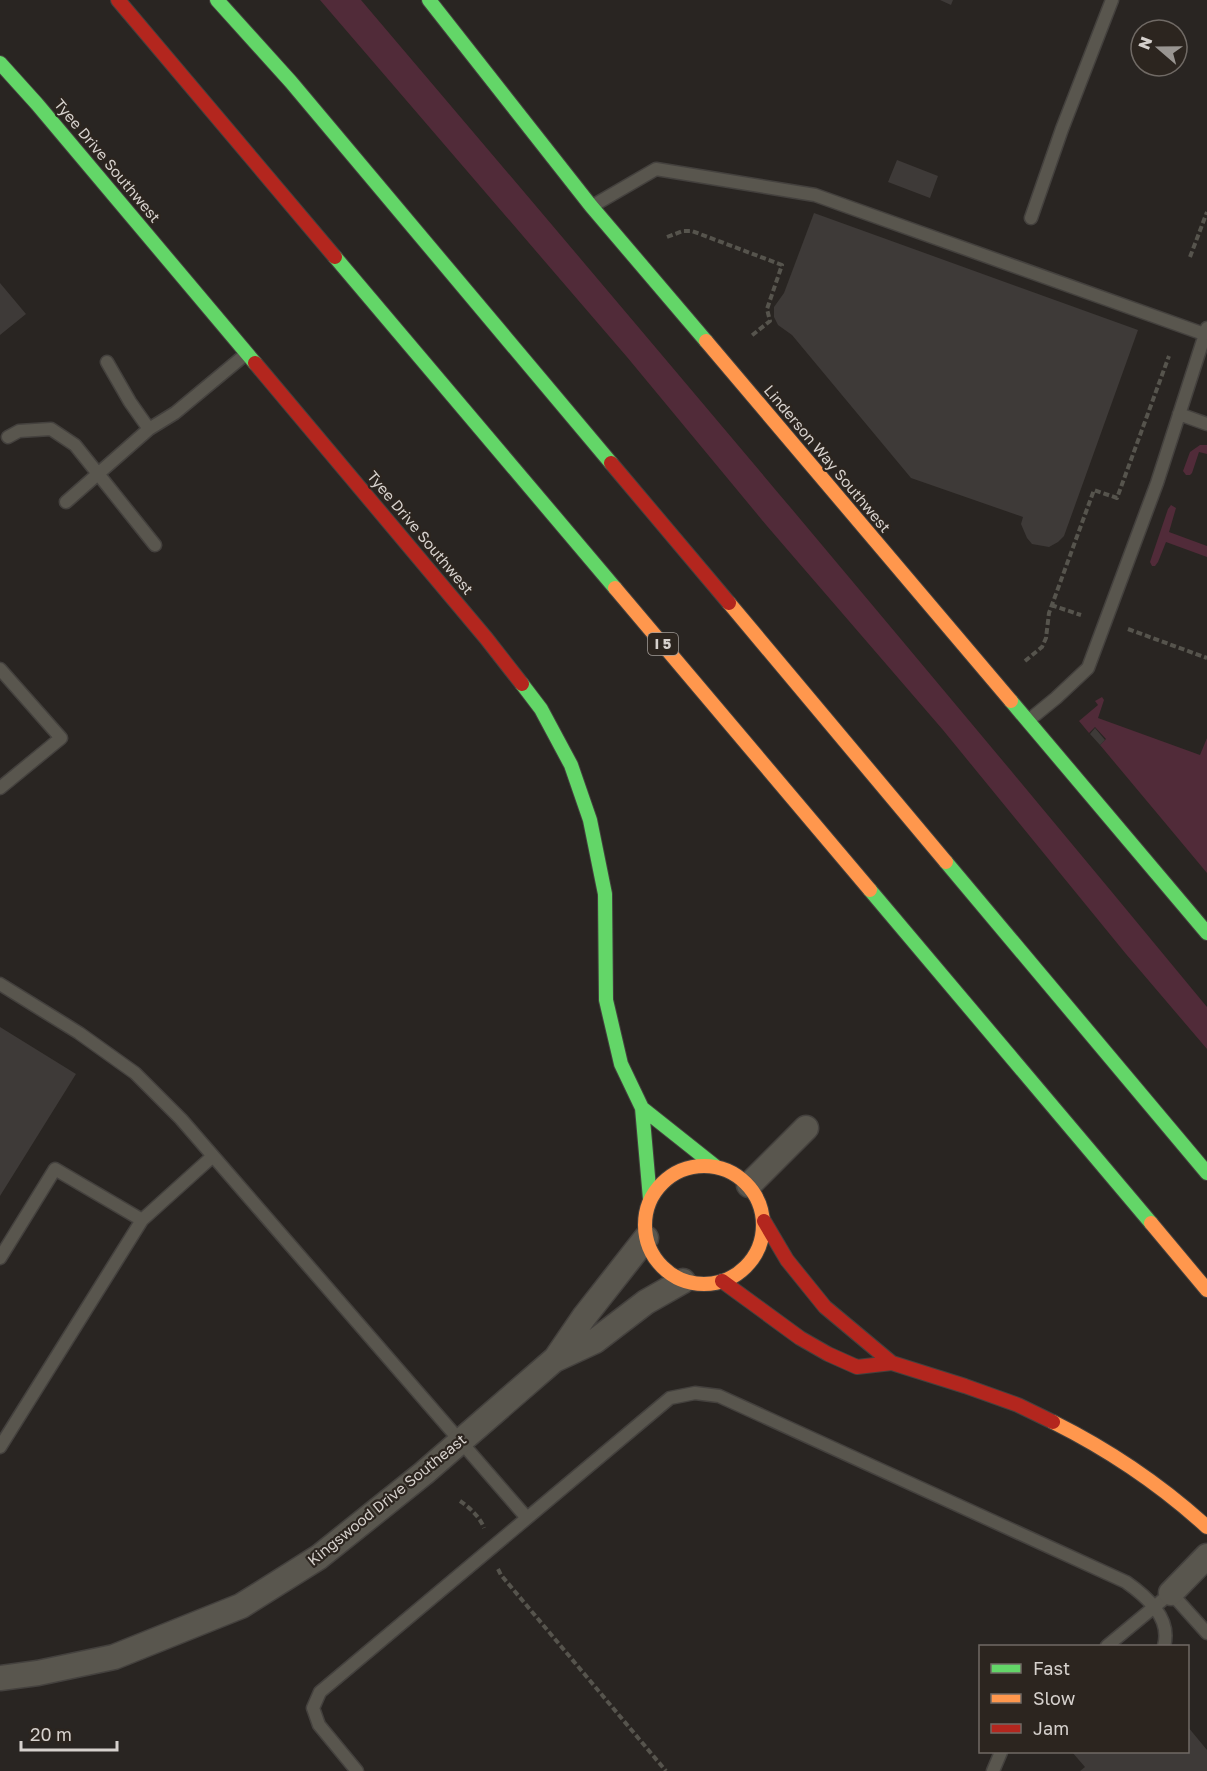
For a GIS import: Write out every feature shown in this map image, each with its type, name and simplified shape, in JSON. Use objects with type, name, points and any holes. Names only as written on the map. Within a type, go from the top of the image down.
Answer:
[{"type":"main road","name":"I 5","points":[[118,0],[144,28],[1207,1290]]},
{"type":"main road","points":[[217,0],[298,91],[1207,1173]]},
{"type":"main road","name":"Linderson Way Southwest","points":[[429,0],[591,206],[1207,933]]},
{"type":"main road","name":"Tyee Drive Southwest","points":[[0,63],[38,104],[486,638],[541,709],[571,765],[590,820],[605,894],[606,1000],[621,1064],[642,1108],[650,1199],[645,1218],[646,1238]]},
{"type":"main road","name":"Tyee Drive Southwest","points":[[642,1108],[716,1166],[734,1173],[749,1185]]},
{"type":"main road","points":[[650,1199],[661,1183],[677,1171],[696,1165],[716,1166]]},
{"type":"main road","points":[[749,1185],[759,1202],[764,1221],[787,1260],[825,1307],[892,1363]]},
{"type":"main road","points":[[646,1238],[653,1256],[666,1271],[683,1281],[703,1284],[722,1281],[740,1272],[753,1258],[762,1240],[764,1221]]},
{"type":"main road","points":[[722,1281],[801,1338],[828,1354],[857,1366],[892,1363],[965,1386],[1018,1405],[1087,1439],[1178,1501],[1207,1527]]},
{"type":"street","points":[[749,1185],[806,1128]]},
{"type":"street","name":"Kingswood Drive Southeast","points":[[0,1678],[38,1673],[114,1657],[241,1606],[319,1557],[460,1442],[554,1360],[584,1317],[646,1238]]},
{"type":"street","name":"Kingswood Drive Southeast","points":[[554,1360],[595,1341],[646,1302],[683,1281]]},
{"type":"street","points":[[1163,1600],[1207,1556]]},
{"type":"lane","points":[[1031,218],[1062,129],[1112,0]]},
{"type":"lane","points":[[591,206],[656,169],[815,195],[1206,331],[1157,483],[1088,668],[1028,720]]},
{"type":"lane","points":[[66,502],[149,429],[175,412],[247,353]]},
{"type":"lane","points":[[107,362],[149,429]]},
{"type":"lane","points":[[1179,414],[1207,424]]},
{"type":"lane","points":[[8,437],[19,431],[51,429],[75,445],[155,544]]},
{"type":"lane","points":[[0,669],[61,738],[0,788]]},
{"type":"lane","points":[[0,984],[79,1033],[135,1073],[181,1119],[526,1518]]},
{"type":"lane","points":[[0,1447],[142,1220],[213,1156]]},
{"type":"lane","points":[[0,1258],[55,1169],[142,1220]]},
{"type":"lane","points":[[357,1771],[319,1725],[313,1708],[320,1692],[670,1398],[695,1393],[719,1396],[1126,1582],[1143,1594],[1163,1600],[1207,1634]]},
{"type":"lane","points":[[1109,1645],[1163,1600]]},
{"type":"lane","points":[[1163,1600],[1164,1645]]},
{"type":"lane","points":[[993,1771],[1001,1753]]},
{"type":"path","points":[[1190,257],[1207,212]]},
{"type":"path","points":[[666,237],[682,231],[692,231],[782,265],[767,309],[770,321]]},
{"type":"path","points":[[750,337],[774,317]]},
{"type":"path","points":[[1024,661],[1042,647],[1046,638],[1049,613],[1094,490],[1117,498],[1169,356]]},
{"type":"path","points":[[1052,605],[1081,615]]},
{"type":"path","points":[[1128,628],[1207,658]]},
{"type":"path","points":[[460,1501],[482,1523],[501,1575],[666,1771]]},
{"type":"shaded area","points":[[320,0],[361,0],[574,251],[1207,1007],[1207,1049],[1126,954],[943,730]]},
{"type":"shaded area","points":[[1200,445],[1207,445],[1207,454],[1199,452],[1192,473],[1186,475],[1183,471],[1190,452]]},
{"type":"shaded area","points":[[1171,505],[1176,508],[1169,532],[1207,546],[1207,557],[1166,542],[1158,562],[1152,566],[1150,562]]},
{"type":"shaded area","points":[[1102,697],[1104,700],[1098,718],[1200,755],[1207,738],[1207,873],[1100,745],[1106,739],[1095,727],[1089,733],[1079,721],[1098,705],[1095,701]]},
{"type":"building","points":[[940,0],[953,0],[951,5]]},
{"type":"building","points":[[897,160],[938,176],[930,198],[888,182]]},
{"type":"building","points":[[814,213],[1138,330],[1064,536],[1058,542],[1049,547],[1032,544],[1021,524],[1023,517],[911,478],[792,335],[778,325],[774,317],[774,307],[784,293]]},
{"type":"building","points":[[0,283],[26,314],[0,335]]},
{"type":"building","points":[[1095,728],[1105,740],[1100,745],[1090,734]]},
{"type":"building","points":[[0,1027],[76,1074],[0,1196]]},
{"type":"building","points":[[1189,1728],[1207,1750],[1207,1771],[1080,1771],[1085,1767],[1073,1753],[1189,1753]]},
{"type":"traffic: fast","points":[[217,0],[291,82],[611,463]]},
{"type":"traffic: fast","points":[[429,0],[591,206],[706,341]]},
{"type":"traffic: fast","points":[[0,63],[255,363]]},
{"type":"traffic: fast","points":[[335,257],[615,588]]},
{"type":"traffic: fast","points":[[522,684],[541,709],[571,765],[590,820],[605,894],[606,1000],[621,1064],[642,1108],[650,1199]]},
{"type":"traffic: fast","points":[[1011,701],[1207,933]]},
{"type":"traffic: fast","points":[[946,862],[1207,1173]]},
{"type":"traffic: fast","points":[[870,890],[1151,1223]]},
{"type":"traffic: fast","points":[[642,1108],[715,1166]]},
{"type":"traffic: slow","points":[[706,341],[1011,701]]},
{"type":"traffic: slow","points":[[615,588],[870,890]]},
{"type":"traffic: slow","points":[[729,603],[946,862]]},
{"type":"traffic: slow","points":[[704,1166],[727,1170],[746,1183],[759,1202],[763,1225],[759,1248],[746,1267],[727,1280],[704,1284],[681,1280],[662,1267],[649,1248],[645,1225],[649,1202],[662,1183],[681,1170],[704,1166]]},
{"type":"traffic: slow","points":[[1151,1223],[1207,1290]]},
{"type":"traffic: slow","points":[[1053,1422],[1134,1469],[1207,1527]]},
{"type":"traffic: jam","points":[[118,0],[335,257]]},
{"type":"traffic: jam","points":[[255,363],[522,684]]},
{"type":"traffic: jam","points":[[611,463],[729,603]]},
{"type":"traffic: jam","points":[[764,1221],[787,1260],[825,1307],[892,1363],[1018,1405],[1053,1422]]},
{"type":"traffic: jam","points":[[722,1281],[800,1338],[828,1354],[857,1367],[892,1363]]}]
